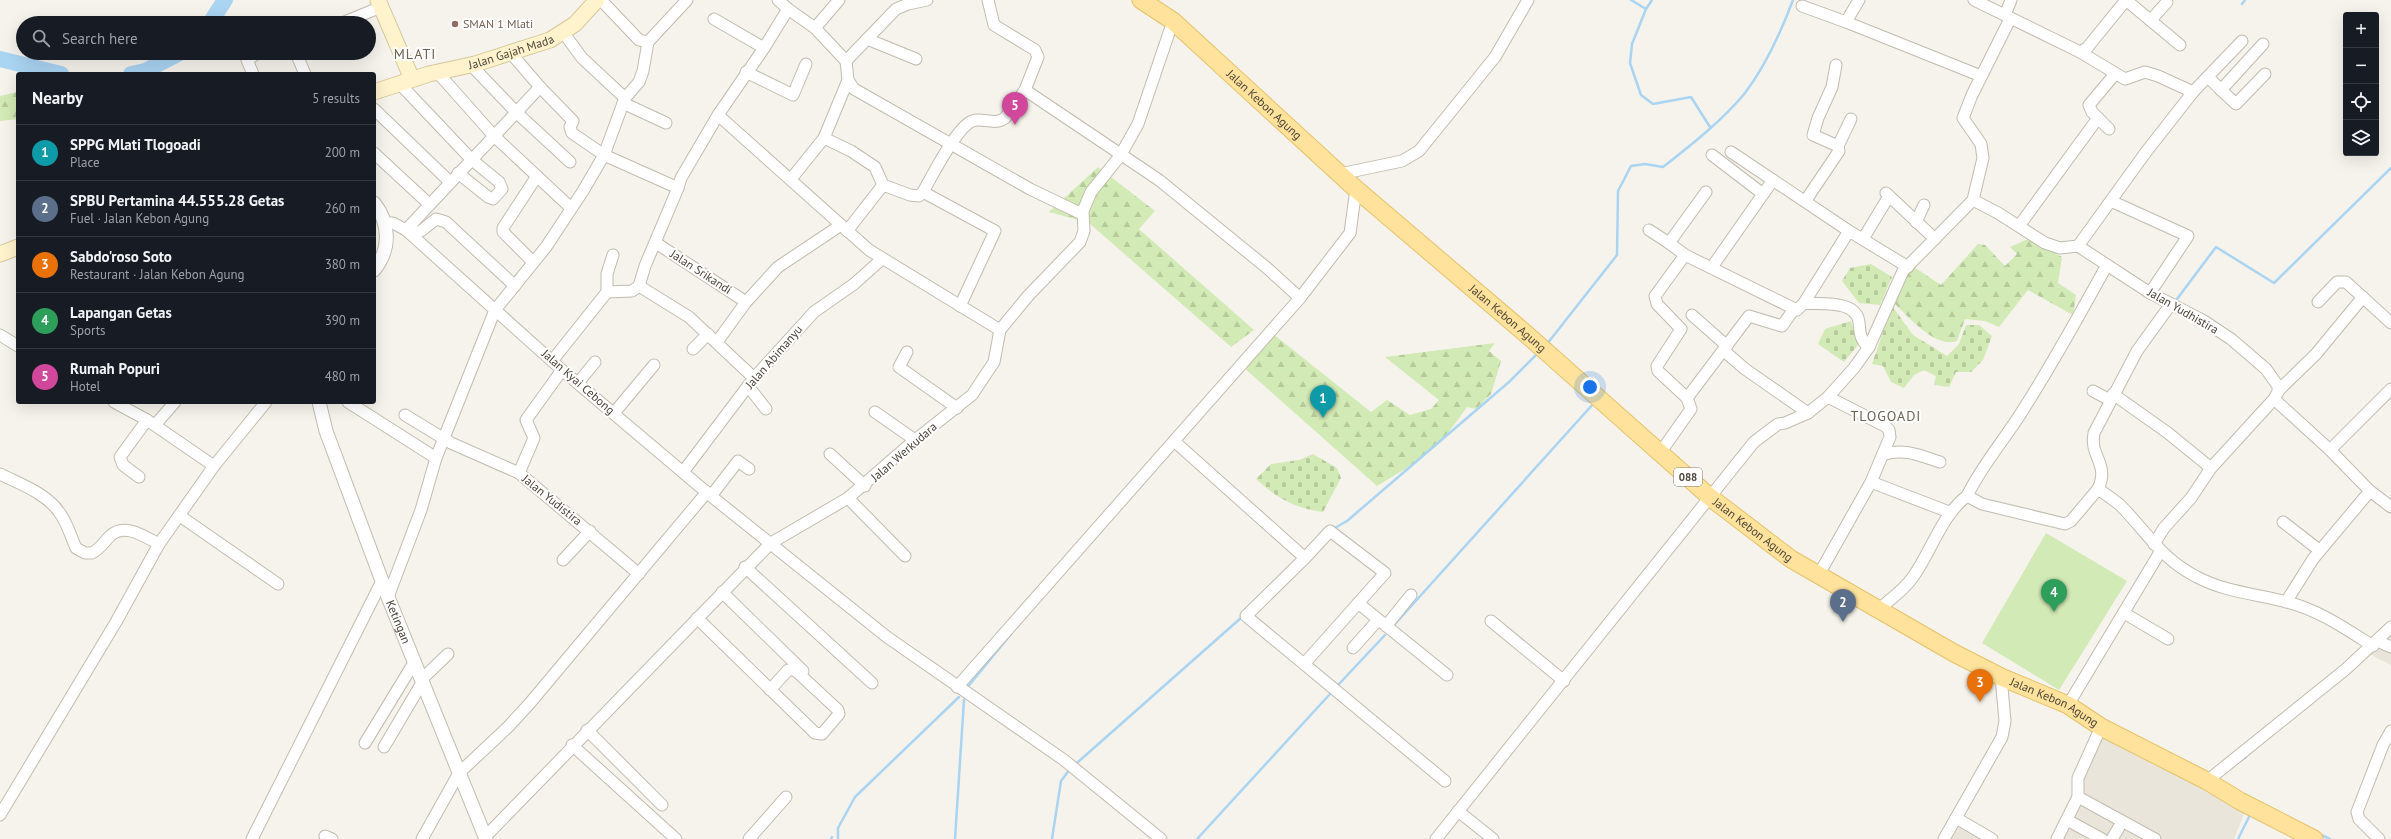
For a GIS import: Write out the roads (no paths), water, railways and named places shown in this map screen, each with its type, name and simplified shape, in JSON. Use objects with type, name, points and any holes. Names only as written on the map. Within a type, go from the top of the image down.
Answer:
[{"type":"main road","name":"Jalan Gajah Mada","points":[[376,91],[405,81],[471,65],[509,51],[550,40],[575,24],[597,0]]},
{"type":"main road","name":"Jalan Kebon Agung","points":[[1141,0],[1173,21],[1356,189],[1711,498],[1791,559],[1818,576],[1880,608],[1954,652],[2001,677],[2068,705],[2101,727],[2207,781],[2240,801],[2314,839]]},
{"type":"main road","points":[[379,4],[405,81]]},
{"type":"main road","points":[[0,254],[16,248]]},
{"type":"street","points":[[601,0],[639,40],[648,42]]},
{"type":"street","points":[[388,597],[419,515],[436,458],[469,371],[495,310],[546,247],[604,155],[624,100],[639,82],[643,71],[648,42],[686,0]]},
{"type":"street","points":[[778,0],[815,28],[846,61],[848,80],[854,89],[1046,198],[1082,214]]},
{"type":"street","points":[[815,28],[839,0]]},
{"type":"street","points":[[846,61],[896,9],[908,4],[927,0]]},
{"type":"street","points":[[824,138],[851,151],[875,167],[883,185],[910,195],[919,196],[923,192],[950,144],[970,122],[995,122],[1005,118],[1025,90],[1038,57],[1035,50],[994,25],[988,0]]},
{"type":"street","points":[[1340,174],[1402,161],[1419,151],[1495,57],[1528,0]]},
{"type":"street","points":[[1846,22],[1859,0]]},
{"type":"street","points":[[1974,0],[2080,52],[2125,79],[2145,72],[2158,76],[2193,92]]},
{"type":"street","points":[[1436,839],[1711,498],[1754,442],[1778,424],[1808,413],[1828,397],[1864,357],[1891,294],[1903,271],[1973,200],[1983,158],[1981,144],[1964,118],[2008,17],[2011,0]]},
{"type":"street","points":[[2080,52],[2087,48],[2126,0],[2180,45]]},
{"type":"street","points":[[2151,20],[2167,2]]},
{"type":"street","points":[[356,16],[379,4]]},
{"type":"street","points":[[1802,6],[1981,76]]},
{"type":"street","points":[[607,292],[632,290],[639,286],[681,178],[718,115],[746,72],[764,48],[788,9]]},
{"type":"street","points":[[714,19],[764,48]]},
{"type":"street","points":[[718,115],[844,228],[882,259],[1000,330],[1028,296],[1080,242],[1084,231],[1082,214],[1091,192],[1120,156],[1138,124],[1173,21]]},
{"type":"street","points":[[563,32],[582,58],[624,100],[666,123]]},
{"type":"street","points":[[867,39],[916,59]]},
{"type":"street","points":[[1973,200],[2053,246],[2078,246],[2193,92],[2242,41]]},
{"type":"street","points":[[2221,90],[2263,44]]},
{"type":"street","points":[[509,51],[540,87],[573,121],[570,127],[572,133],[604,155],[678,188]]},
{"type":"street","points":[[247,60],[252,72]]},
{"type":"street","points":[[299,60],[304,72]]},
{"type":"street","points":[[746,72],[793,95],[806,64]]},
{"type":"street","points":[[471,65],[516,112],[570,162]]},
{"type":"street","points":[[1836,65],[1832,87],[1813,135],[1816,138],[1838,146]]},
{"type":"street","points":[[438,73],[494,136],[571,208]]},
{"type":"street","points":[[2109,129],[2092,112],[2089,105],[2115,74]]},
{"type":"street","points":[[2208,77],[2236,104],[2265,74]]},
{"type":"street","points":[[791,179],[824,138],[848,80]]},
{"type":"street","points":[[405,81],[471,160],[499,182],[502,189],[494,199],[488,197],[458,173]]},
{"type":"street","points":[[409,232],[430,204],[458,173],[540,87]]},
{"type":"street","points":[[1025,90],[1120,156],[1159,180],[1195,208],[1300,298]]},
{"type":"street","points":[[376,110],[450,182]]},
{"type":"street","points":[[2019,226],[2098,118]]},
{"type":"street","points":[[1806,200],[1839,151],[1838,146],[1851,119]]},
{"type":"street","points":[[1731,152],[1806,200],[1849,231],[1863,238],[1908,267]]},
{"type":"street","points":[[376,155],[430,204]]},
{"type":"street","points":[[1712,155],[1764,194]]},
{"type":"street","points":[[533,262],[503,232],[503,228],[537,176]]},
{"type":"street","points":[[1712,267],[1773,180]]},
{"type":"street","points":[[717,342],[746,302],[784,262],[844,228],[883,185]]},
{"type":"street","points":[[957,687],[1300,298],[1350,233],[1356,189]]},
{"type":"street","points":[[923,192],[995,231],[960,306]]},
{"type":"street","points":[[1669,243],[1706,192]]},
{"type":"street","points":[[1863,238],[1888,194],[1935,239]]},
{"type":"street","points":[[2111,201],[2188,236],[2150,293]]},
{"type":"street","points":[[1916,222],[1924,204]]},
{"type":"street","points":[[376,206],[386,223],[386,240],[381,261],[376,267]]},
{"type":"street","points":[[409,232],[422,231],[436,219],[446,222],[515,286]]},
{"type":"street","name":"Jalan Kyai Cebong","points":[[386,223],[393,223],[409,232],[562,370],[709,494],[886,637],[1064,760],[1161,839]]},
{"type":"street","points":[[1650,230],[1685,255],[1712,267],[1794,309],[1799,309],[1804,303],[1849,231]]},
{"type":"street","name":"Jalan Srikandi","points":[[656,243],[746,302]]},
{"type":"street","name":"Jalan Yudhistira","points":[[2078,246],[2150,293],[2204,321],[2241,347],[2266,369],[2276,394],[2370,491],[2391,507]]},
{"type":"street","points":[[552,361],[607,292],[607,274],[613,255]]},
{"type":"street","points":[[1660,453],[1689,414],[1691,409],[1687,398],[1658,371],[1659,361],[1681,329],[1655,300],[1655,296],[1685,255]]},
{"type":"street","name":"Jalan Abimanyu","points":[[683,472],[751,382],[814,312],[854,284],[882,259]]},
{"type":"street","points":[[1880,608],[1902,590],[1912,578],[1935,542],[1949,512],[1967,496],[1975,479],[2022,412],[2049,369],[2107,265]]},
{"type":"street","points":[[2318,302],[2337,282],[2341,280],[2346,282],[2391,323]]},
{"type":"street","points":[[639,286],[689,318],[717,342],[751,382],[766,409]]},
{"type":"street","points":[[2068,705],[2124,613],[2157,548],[2164,528],[2191,498],[2212,468],[2276,394],[2316,354],[2363,297]]},
{"type":"street","points":[[1804,303],[1840,305],[1852,310],[1857,317],[1860,337],[1869,347]]},
{"type":"street","points":[[1967,496],[1982,504],[2065,524],[2071,521],[2098,489],[2103,471],[2095,453],[2093,440],[2112,397],[2137,351],[2171,304]]},
{"type":"street","points":[[1687,398],[1749,316],[1782,326],[1794,309]]},
{"type":"street","points":[[1692,315],[1745,369],[1808,413]]},
{"type":"street","name":"Jalan Werkudara","points":[[485,838],[572,745],[745,567],[771,543],[848,498],[865,486],[915,440],[972,395],[994,362],[1000,330]]},
{"type":"street","points":[[693,349],[708,334]]},
{"type":"street","points":[[0,336],[16,345]]},
{"type":"street","points":[[907,352],[899,367],[957,408]]},
{"type":"street","points":[[578,383],[595,362]]},
{"type":"street","points":[[614,413],[654,366]]},
{"type":"street","name":"Jalan Yudistira","points":[[562,370],[526,420],[534,438],[519,473],[590,531],[639,574]]},
{"type":"street","points":[[2330,450],[2391,389]]},
{"type":"street","points":[[2093,391],[2112,397],[2168,433],[2212,468]]},
{"type":"street","points":[[1818,576],[1871,482],[1885,454],[1890,437],[1889,430],[1828,397]]},
{"type":"street","points":[[121,404],[151,422],[214,466]]},
{"type":"street","points":[[139,477],[123,465],[120,457],[151,422],[173,404]]},
{"type":"street","points":[[0,815],[116,622],[159,544],[214,466],[264,404]]},
{"type":"street","name":"Ketingan","points":[[319,404],[326,431],[382,582],[423,680],[485,838]]},
{"type":"street","points":[[351,404],[436,458]]},
{"type":"street","points":[[875,412],[915,440]]},
{"type":"street","points":[[405,415],[444,439],[519,473]]},
{"type":"street","points":[[1174,441],[1305,558]]},
{"type":"street","points":[[1885,454],[1897,450],[1906,451],[1940,462]]},
{"type":"street","points":[[830,454],[865,486]]},
{"type":"street","points":[[422,839],[459,773],[526,708],[595,624],[738,461],[749,469]]},
{"type":"street","points":[[0,474],[37,493],[52,504],[60,512],[76,548],[81,552],[92,553],[99,549],[116,532],[121,530],[139,534],[159,544]]},
{"type":"street","points":[[1871,482],[1949,512]]},
{"type":"street","points":[[2098,489],[2119,504],[2157,548],[2187,571],[2205,580],[2237,592],[2286,602],[2338,623],[2375,644],[2391,647]]},
{"type":"street","points":[[2286,602],[2297,581],[2319,550],[2370,491]]},
{"type":"street","points":[[848,498],[905,556]]},
{"type":"street","points":[[180,516],[278,584]]},
{"type":"street","points":[[2283,522],[2319,550]]},
{"type":"street","points":[[563,560],[590,531]]},
{"type":"street","points":[[1304,664],[1385,573],[1330,531],[1246,616],[1445,781]]},
{"type":"street","points":[[745,567],[872,683]]},
{"type":"street","points":[[252,839],[382,582]]},
{"type":"street","points":[[722,592],[843,710]]},
{"type":"street","points":[[1353,648],[1411,596]]},
{"type":"street","points":[[1358,603],[1447,676]]},
{"type":"street","points":[[2124,613],[2168,639]]},
{"type":"street","points":[[697,618],[770,690],[818,734],[822,734],[839,714],[838,710],[795,670],[788,670],[770,690]]},
{"type":"street","points":[[1490,621],[1564,681]]},
{"type":"street","points":[[2207,781],[2261,739],[2375,644],[2391,628]]},
{"type":"street","points":[[384,746],[423,680],[448,654]]},
{"type":"street","points":[[365,743],[415,661]]},
{"type":"street","points":[[1944,839],[2005,730],[2001,677]]},
{"type":"street","points":[[2057,839],[2078,797],[2078,778],[2101,727]]},
{"type":"street","points":[[587,730],[662,805]]},
{"type":"street","points":[[2379,839],[2359,819],[2357,812],[2387,747],[2391,731]]},
{"type":"street","points":[[572,745],[676,839]]},
{"type":"street","points":[[749,839],[786,797]]},
{"type":"street","points":[[2078,797],[2155,839]]},
{"type":"street","points":[[1458,811],[1493,839]]},
{"type":"street","points":[[1956,818],[1992,839]]},
{"type":"street","points":[[2067,820],[2102,839]]},
{"type":"street","points":[[2112,839],[2122,822]]},
{"type":"waterway","points":[[215,16],[225,0]]},
{"type":"waterway","points":[[1631,0],[1646,9],[1632,44],[1630,63],[1641,95],[1653,104],[1691,97],[1710,127]]},
{"type":"waterway","points":[[1646,9],[1652,0]]},
{"type":"waterway","points":[[1547,344],[1617,255],[1618,191],[1631,166],[1645,164],[1663,167],[1727,113],[1745,93],[1760,71],[1778,36],[1793,0]]},
{"type":"waterway","points":[[2242,4],[2245,0]]},
{"type":"waterway","points":[[0,59],[53,72]]},
{"type":"waterway","points":[[140,72],[166,60]]},
{"type":"waterway","points":[[2177,299],[2216,247],[2274,283],[2391,168]]},
{"type":"waterway","points":[[1333,529],[1347,521],[1509,382],[1538,353]]},
{"type":"waterway","points":[[1395,624],[1594,403]]},
{"type":"waterway","points":[[1078,762],[1242,617]]},
{"type":"waterway","points":[[966,689],[1011,634]]},
{"type":"waterway","points":[[1339,684],[1385,635]]},
{"type":"waterway","points":[[1197,839],[1330,694]]},
{"type":"waterway","points":[[838,839],[838,828],[855,797],[959,697]]},
{"type":"waterway","points":[[955,839],[964,700]]},
{"type":"waterway","points":[[2378,744],[2383,735]]},
{"type":"waterway","points":[[2237,763],[2246,757]]},
{"type":"waterway","points":[[1052,839],[1061,781],[1070,769]]},
{"type":"waterway","points":[[2238,839],[2251,813]]},
{"type":"waterway","points":[[2319,834],[2330,839]]},
{"type":"place","name":"SMAN 1 Mlati","points":[[455,24]]},
{"type":"place","name":"Rumah Popuri","points":[[1015,125]]},
{"type":"place","name":"SPPG Mlati Tlogoadi","points":[[1323,418]]},
{"type":"place","name":"Lapangan Getas","points":[[2054,612]]},
{"type":"place","name":"SPBU Pertamina 44.555.28 Getas","points":[[1843,622]]},
{"type":"place","name":"Sabdo'roso Soto","points":[[1980,702]]},
{"type":"district","name":"MLATI","points":[[415,54]]},
{"type":"district","name":"TLOGOADI","points":[[1886,416]]}]
